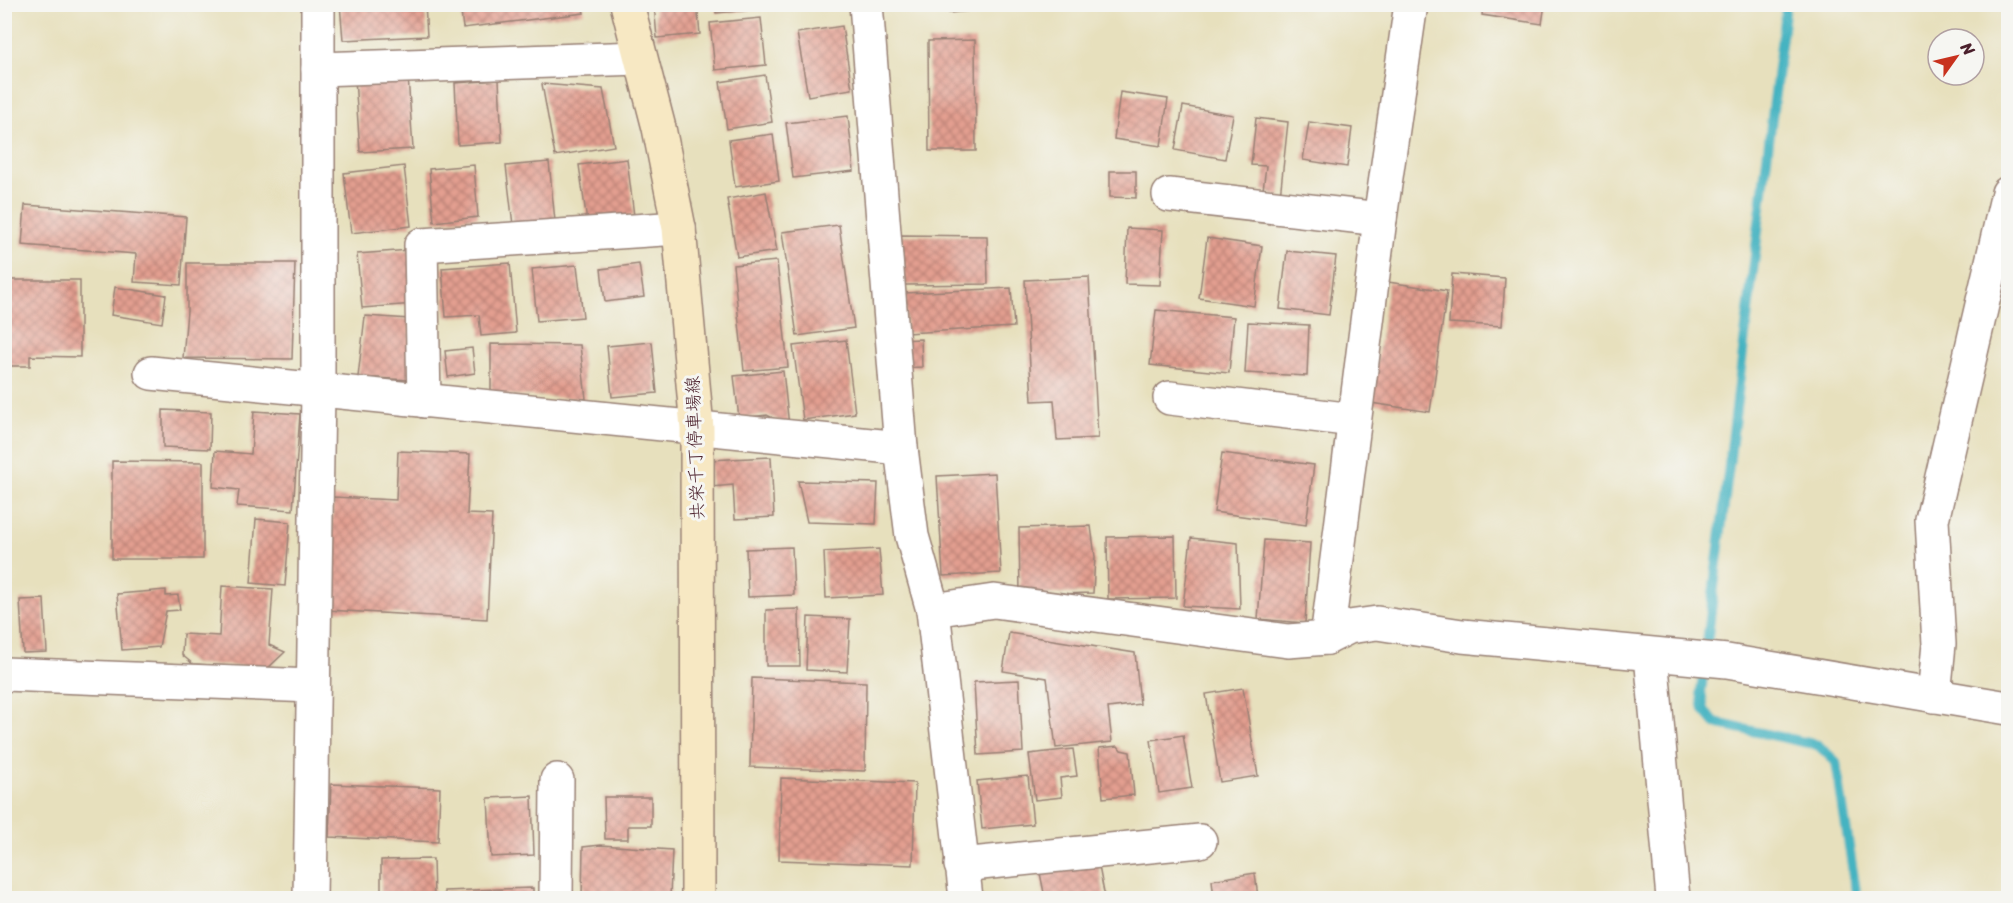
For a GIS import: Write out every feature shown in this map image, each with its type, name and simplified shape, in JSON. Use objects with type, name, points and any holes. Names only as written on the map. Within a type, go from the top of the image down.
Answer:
[{"type":"main road","name":"共栄千丁停車場線","points":[[627,4],[659,128],[679,228],[697,428],[698,898]]},
{"type":"street","points":[[310,898],[318,391],[318,4]]},
{"type":"street","points":[[866,4],[901,448],[912,536],[933,610],[966,898]]},
{"type":"street","points":[[1327,638],[1380,219],[1410,4]]},
{"type":"street","points":[[318,69],[640,58]]},
{"type":"street","points":[[1944,698],[1932,520],[2008,193]]},
{"type":"street","points":[[1169,195],[1380,219]]},
{"type":"street","points":[[424,401],[421,244],[679,228]]},
{"type":"street","points":[[151,373],[901,448]]},
{"type":"street","points":[[1170,398],[1354,420]]},
{"type":"street","points":[[933,610],[994,601],[1288,641],[1327,638],[1349,627],[1377,622],[1462,636],[1727,661],[2008,708]]},
{"type":"street","points":[[1651,655],[1674,898]]},
{"type":"street","points":[[4,674],[313,686]]},
{"type":"street","points":[[556,898],[557,780]]},
{"type":"street","points":[[961,865],[1200,840]]},
{"type":"building","points":[[340,4],[425,4],[427,36],[343,40]]},
{"type":"building","points":[[460,4],[582,4],[584,13],[463,28]]},
{"type":"building","points":[[654,4],[697,4],[700,34],[657,38]]},
{"type":"building","points":[[715,4],[763,4],[763,9],[716,13]]},
{"type":"building","points":[[948,4],[983,4],[983,10],[949,13]]},
{"type":"building","points":[[1483,4],[1545,4],[1542,24],[1482,15]]},
{"type":"building","points":[[761,18],[766,65],[715,70],[710,23]]},
{"type":"building","points":[[842,26],[852,89],[808,96],[797,33]]},
{"type":"building","points":[[975,40],[976,151],[929,151],[928,41]]},
{"type":"building","points":[[765,75],[772,122],[727,129],[720,82]]},
{"type":"building","points":[[408,76],[413,149],[360,152],[355,79]]},
{"type":"building","points":[[499,80],[502,142],[458,145],[455,83]]},
{"type":"building","points":[[542,84],[603,89],[614,146],[555,156]]},
{"type":"building","points":[[1120,92],[1168,99],[1161,146],[1114,139]]},
{"type":"building","points":[[1183,106],[1233,115],[1225,159],[1175,150]]},
{"type":"building","points":[[848,116],[854,171],[793,178],[786,123]]},
{"type":"building","points":[[1256,118],[1288,122],[1280,197],[1263,190],[1266,166],[1251,165]]},
{"type":"building","points":[[1309,122],[1352,128],[1347,167],[1303,160]]},
{"type":"building","points":[[773,134],[779,181],[735,187],[729,140]]},
{"type":"building","points":[[627,159],[634,216],[587,222],[579,165]]},
{"type":"building","points":[[549,162],[555,221],[513,225],[506,166]]},
{"type":"building","points":[[474,165],[478,217],[434,222],[429,169]]},
{"type":"building","points":[[404,166],[411,226],[351,233],[344,173]]},
{"type":"building","points":[[1110,171],[1136,171],[1136,198],[1110,197]]},
{"type":"building","points":[[766,192],[777,251],[737,257],[727,199]]},
{"type":"building","points":[[25,205],[186,217],[181,285],[134,282],[136,254],[22,245]]},
{"type":"building","points":[[839,225],[854,328],[797,336],[782,232]]},
{"type":"building","points":[[1127,228],[1163,230],[1160,285],[1125,284]]},
{"type":"building","points":[[901,235],[987,236],[988,284],[905,285]]},
{"type":"building","points":[[1207,238],[1262,246],[1254,306],[1199,298]]},
{"type":"building","points":[[410,250],[415,304],[362,308],[357,254]]},
{"type":"building","points":[[1287,251],[1336,256],[1329,315],[1280,309]]},
{"type":"building","points":[[777,261],[788,367],[744,371],[733,265]]},
{"type":"building","points":[[187,263],[295,263],[292,359],[183,358],[187,311]]},
{"type":"building","points":[[510,263],[516,333],[481,336],[479,315],[446,317],[442,268]]},
{"type":"building","points":[[639,264],[644,297],[605,302],[601,269]]},
{"type":"building","points":[[577,265],[583,317],[537,321],[532,269]]},
{"type":"building","points":[[1452,274],[1505,278],[1502,326],[1449,323]]},
{"type":"building","points":[[1089,277],[1098,438],[1057,440],[1054,400],[1032,401],[1025,280]]},
{"type":"building","points":[[4,280],[80,280],[80,357],[30,356],[30,366],[4,366]]},
{"type":"building","points":[[1388,282],[1447,291],[1430,412],[1371,403]]},
{"type":"building","points":[[115,287],[166,295],[162,323],[111,315]]},
{"type":"building","points":[[1011,288],[1014,327],[906,333],[905,293]]},
{"type":"building","points":[[1156,310],[1234,317],[1229,373],[1150,365]]},
{"type":"building","points":[[365,316],[410,319],[410,380],[358,377]]},
{"type":"building","points":[[1248,322],[1309,325],[1307,376],[1245,373]]},
{"type":"building","points":[[921,339],[922,367],[900,368],[899,340]]},
{"type":"building","points":[[846,340],[855,413],[803,420],[793,346]]},
{"type":"building","points":[[652,342],[657,393],[612,397],[607,346]]},
{"type":"building","points":[[491,344],[580,345],[586,399],[491,394]]},
{"type":"building","points":[[472,348],[475,373],[448,377],[445,351]]},
{"type":"building","points":[[783,371],[789,426],[767,415],[739,418],[734,376]]},
{"type":"building","points":[[163,410],[211,412],[210,449],[163,447]]},
{"type":"building","points":[[254,411],[300,414],[293,510],[237,506],[239,490],[213,487],[215,451],[251,454]]},
{"type":"building","points":[[398,451],[470,454],[467,514],[492,515],[487,619],[327,610],[333,497],[396,500]]},
{"type":"building","points":[[1222,453],[1314,465],[1306,525],[1214,512]]},
{"type":"building","points":[[771,457],[774,517],[735,519],[733,485],[711,487],[710,460]]},
{"type":"building","points":[[112,461],[203,462],[203,559],[112,559]]},
{"type":"building","points":[[995,473],[1001,573],[943,576],[937,476]]},
{"type":"building","points":[[798,481],[878,483],[876,524],[807,522]]},
{"type":"building","points":[[256,519],[290,522],[285,586],[251,583]]},
{"type":"building","points":[[1091,526],[1095,557],[1093,593],[1020,595],[1019,528]]},
{"type":"building","points":[[1175,536],[1176,598],[1108,599],[1107,537]]},
{"type":"building","points":[[1191,538],[1238,543],[1240,609],[1183,606]]},
{"type":"building","points":[[1264,540],[1310,543],[1305,623],[1258,619]]},
{"type":"building","points":[[792,547],[794,595],[748,597],[746,549]]},
{"type":"building","points":[[879,549],[883,595],[826,598],[824,552]]},
{"type":"building","points":[[222,586],[273,589],[269,645],[285,652],[268,668],[193,664],[182,655],[183,634],[219,636]]},
{"type":"building","points":[[166,590],[166,596],[178,595],[180,610],[166,611],[159,647],[122,650],[117,594]]},
{"type":"building","points":[[44,599],[47,652],[23,653],[20,600]]},
{"type":"building","points":[[799,609],[800,666],[766,666],[766,610]]},
{"type":"building","points":[[808,617],[850,619],[847,672],[806,670]]},
{"type":"building","points":[[1009,633],[1135,653],[1140,704],[1108,708],[1112,742],[1056,748],[1047,678],[1003,671]]},
{"type":"building","points":[[752,678],[866,682],[865,771],[750,767]]},
{"type":"building","points":[[1019,680],[1023,752],[978,755],[974,682]]},
{"type":"building","points":[[1243,688],[1258,776],[1220,782],[1206,694]]},
{"type":"building","points":[[1183,735],[1192,788],[1159,793],[1151,740]]},
{"type":"building","points":[[1118,746],[1121,750],[1130,752],[1134,795],[1103,798],[1099,748]]},
{"type":"building","points":[[1073,749],[1077,776],[1060,778],[1062,797],[1035,800],[1029,754]]},
{"type":"building","points":[[1028,776],[1033,824],[982,829],[977,781]]},
{"type":"building","points":[[781,778],[915,783],[913,865],[779,860]]},
{"type":"building","points":[[331,784],[440,788],[438,842],[329,837]]},
{"type":"building","points":[[532,796],[534,855],[491,857],[488,798]]},
{"type":"building","points":[[604,797],[651,797],[651,826],[628,826],[628,839],[605,839]]},
{"type":"building","points":[[601,845],[672,850],[670,898],[582,898],[583,847]]},
{"type":"building","points":[[433,859],[434,898],[381,898],[381,860]]},
{"type":"building","points":[[1098,861],[1105,898],[1045,898],[1040,873]]},
{"type":"building","points":[[1255,873],[1258,898],[1214,898],[1212,880]]},
{"type":"building","points":[[533,888],[533,898],[444,898],[444,891]]},
{"type":"waterway","points":[[1786,4],[1701,692],[1704,710],[1715,723],[1818,745],[1836,762],[1857,898]]}]
